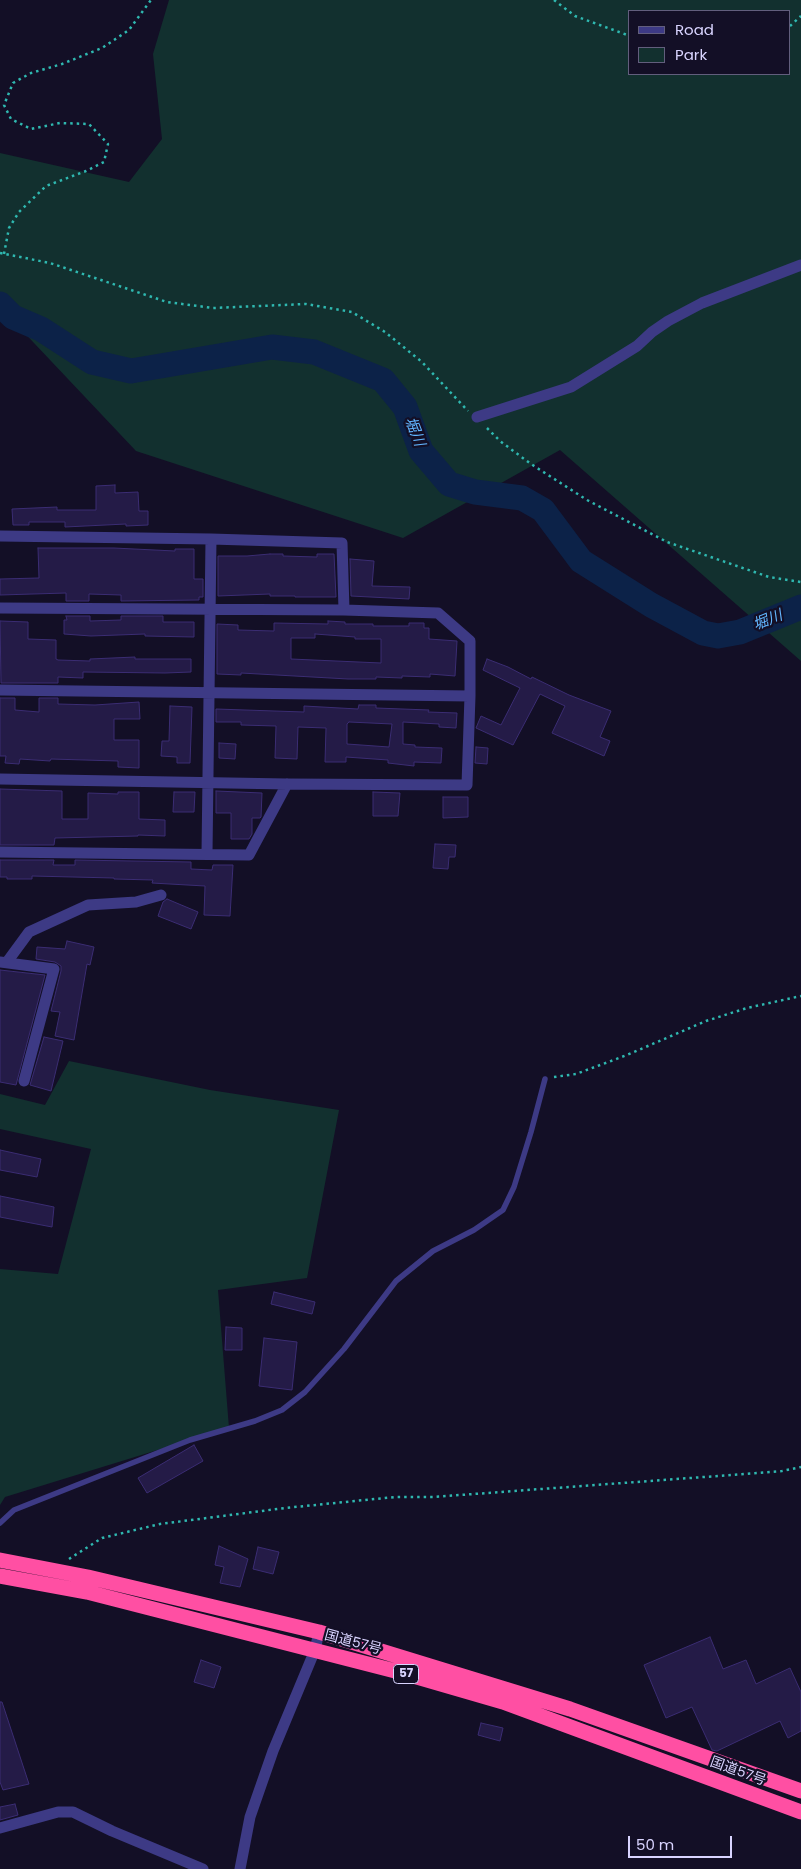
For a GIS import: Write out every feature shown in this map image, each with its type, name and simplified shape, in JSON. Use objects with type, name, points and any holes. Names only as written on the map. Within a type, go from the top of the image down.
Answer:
[{"type":"highway","name":"国道57号","points":[[0,1560],[319,1632],[570,1709],[801,1791]]},
{"type":"highway","name":"国道57号","points":[[0,1576],[87,1592],[403,1673],[502,1702],[801,1812]]},
{"type":"street","points":[[477,418],[571,387],[637,346],[660,326],[702,303],[801,266]]},
{"type":"street","points":[[0,536],[342,543],[344,610]]},
{"type":"street","points":[[207,853],[211,539]]},
{"type":"street","points":[[0,608],[210,608],[438,613],[470,641],[467,785],[0,779]]},
{"type":"street","points":[[0,690],[470,696]]},
{"type":"street","points":[[0,852],[249,855],[287,784]]},
{"type":"street","points":[[3,962],[30,932],[88,905],[136,902],[161,895]]},
{"type":"street","points":[[3,962],[54,969],[24,1081]]},
{"type":"street","points":[[240,1869],[250,1817],[273,1751],[315,1650],[319,1632]]},
{"type":"street","points":[[0,1828],[58,1812],[73,1812],[112,1831],[203,1869]]},
{"type":"lane","points":[[0,1522],[14,1510],[190,1440],[255,1421],[282,1410],[305,1392],[344,1349],[396,1282],[433,1251],[474,1230],[503,1210],[514,1187],[545,1079]]},
{"type":"path","points":[[4,254],[10,228],[19,212],[46,186],[86,172],[104,162],[108,144],[89,124],[60,123],[31,129],[11,119],[4,104],[13,83],[31,73],[62,64],[102,48],[129,30],[151,0]]},
{"type":"path","points":[[554,0],[575,16],[628,36]]},
{"type":"path","points":[[791,25],[801,16]]},
{"type":"path","points":[[0,253],[50,263],[167,302],[213,308],[306,304],[352,312],[385,332],[422,362],[465,409],[477,418],[500,442],[587,500],[667,542],[769,577],[801,582]]},
{"type":"path","points":[[545,1079],[576,1074],[626,1055],[706,1020],[747,1008],[801,996]]},
{"type":"path","points":[[50,1570],[102,1538],[160,1524],[285,1508],[395,1497],[433,1497],[549,1489],[782,1471],[801,1467]]},
{"type":"green space","points":[[169,0],[801,0],[801,661],[560,450],[403,538],[136,451],[0,307],[0,153],[129,182],[162,139],[153,54]]},
{"type":"green space","points":[[69,1061],[210,1090],[339,1110],[307,1278],[218,1290],[229,1428],[5,1497],[0,1505],[0,1269],[58,1274],[91,1149],[0,1129],[0,1094],[45,1105]]},
{"type":"building","points":[[115,485],[115,493],[138,492],[139,511],[148,511],[148,525],[126,526],[126,524],[65,527],[65,522],[29,522],[29,525],[13,525],[12,509],[57,507],[57,510],[96,510],[96,486]]},
{"type":"building","points":[[38,548],[114,548],[175,551],[175,549],[194,549],[194,579],[203,579],[203,597],[199,597],[199,600],[121,601],[121,595],[89,594],[89,601],[66,601],[66,593],[0,595],[0,579],[39,578]]},
{"type":"building","points":[[270,554],[317,557],[317,554],[334,554],[336,597],[270,596],[270,594],[218,596],[218,556]]},
{"type":"building","points":[[350,559],[374,561],[372,586],[410,587],[409,599],[351,596]]},
{"type":"building","points":[[66,616],[90,616],[90,621],[121,620],[121,616],[163,616],[163,622],[194,622],[194,637],[145,636],[145,634],[91,636],[64,634],[64,620],[67,620]]},
{"type":"building","points":[[0,621],[28,622],[28,639],[56,640],[56,659],[58,660],[90,661],[90,659],[135,657],[135,659],[191,659],[191,672],[83,672],[83,678],[58,677],[58,683],[1,683]]},
{"type":"building","points":[[328,621],[345,622],[345,624],[373,624],[373,626],[409,626],[409,623],[424,623],[424,628],[429,628],[429,639],[457,641],[455,676],[430,674],[430,677],[402,676],[402,678],[348,679],[241,673],[241,675],[217,674],[217,624],[238,625],[238,630],[274,631],[274,623],[328,624]],"holes":[[[315,634],[355,637],[355,639],[381,639],[381,663],[291,659],[291,638],[315,638]]]},
{"type":"building","points":[[487,659],[611,711],[600,737],[610,741],[604,756],[552,733],[565,706],[540,694],[513,745],[476,728],[481,716],[501,725],[520,688],[483,670]]},
{"type":"building","points":[[0,698],[15,698],[15,710],[39,712],[39,698],[58,698],[58,704],[95,705],[139,702],[140,719],[114,719],[114,740],[139,740],[139,768],[118,767],[118,761],[20,759],[19,764],[5,763],[6,756],[0,756]]},
{"type":"building","points":[[359,705],[376,705],[376,708],[457,713],[456,728],[439,727],[439,724],[403,722],[403,744],[415,745],[415,747],[442,748],[441,763],[414,762],[414,766],[388,763],[388,760],[346,757],[346,762],[325,762],[326,728],[298,727],[297,759],[275,758],[276,726],[241,725],[241,722],[216,722],[216,709],[304,712],[304,706],[358,709]],"holes":[[[349,722],[392,724],[389,747],[347,744],[347,724]]]},
{"type":"building","points":[[170,706],[192,707],[190,763],[177,763],[177,757],[161,756],[162,741],[169,741]]},
{"type":"building","points":[[219,743],[236,744],[235,759],[219,758]]},
{"type":"building","points":[[476,747],[488,748],[487,764],[475,763]]},
{"type":"building","points":[[0,789],[62,791],[62,819],[88,819],[88,793],[118,794],[118,792],[139,792],[139,819],[165,820],[165,836],[55,838],[54,845],[0,845]]},
{"type":"building","points":[[216,791],[262,793],[261,817],[252,818],[252,834],[249,839],[231,839],[231,813],[216,813]]},
{"type":"building","points":[[174,792],[195,792],[194,812],[173,812]]},
{"type":"building","points":[[373,792],[400,793],[398,816],[373,816]]},
{"type":"building","points":[[443,797],[468,797],[468,817],[443,818]]},
{"type":"building","points":[[435,844],[456,845],[455,857],[449,857],[448,869],[433,868]]},
{"type":"building","points":[[0,860],[54,860],[53,865],[75,865],[75,860],[191,862],[191,869],[212,870],[213,865],[233,865],[230,916],[204,915],[205,886],[152,883],[153,880],[114,878],[32,876],[32,879],[7,879],[7,877],[0,877]]},
{"type":"building","points":[[167,899],[198,912],[191,929],[158,916],[163,902]]},
{"type":"building","points":[[67,941],[94,947],[90,965],[87,964],[74,1040],[55,1036],[60,1012],[51,1011],[61,966],[55,962],[36,959],[37,947],[65,949]]},
{"type":"building","points":[[0,970],[45,975],[16,1085],[0,1082]]},
{"type":"building","points":[[44,1037],[63,1041],[51,1091],[30,1085]]},
{"type":"building","points":[[0,1150],[41,1159],[37,1177],[0,1170]]},
{"type":"building","points":[[0,1196],[54,1207],[52,1227],[0,1217]]},
{"type":"building","points":[[274,1292],[315,1302],[312,1314],[271,1304]]},
{"type":"building","points":[[226,1327],[242,1328],[242,1350],[225,1350]]},
{"type":"building","points":[[264,1338],[297,1342],[292,1390],[259,1386]]},
{"type":"building","points":[[194,1445],[203,1461],[147,1493],[138,1478]]},
{"type":"building","points":[[219,1546],[248,1559],[240,1587],[220,1583],[224,1567],[215,1565]]},
{"type":"building","points":[[258,1547],[279,1552],[273,1574],[253,1569]]},
{"type":"building","points":[[710,1637],[723,1669],[746,1660],[756,1684],[790,1668],[801,1692],[801,1731],[788,1738],[780,1721],[717,1751],[712,1750],[692,1707],[666,1718],[644,1665]]},
{"type":"building","points":[[201,1660],[221,1667],[214,1688],[194,1682]]},
{"type":"building","points":[[0,1702],[2,1702],[29,1784],[3,1790],[0,1782]]},
{"type":"building","points":[[481,1723],[503,1728],[500,1741],[478,1735]]},
{"type":"building","points":[[15,1804],[18,1815],[0,1820],[0,1807]]},
{"type":"waterway","name":"堀川","points":[[0,304],[13,317],[41,329],[92,362],[131,371],[272,347],[314,352],[383,380],[405,407],[421,451],[449,484],[475,492],[522,498],[543,510],[581,561],[651,605],[703,633],[718,636],[740,632],[801,607]]}]
